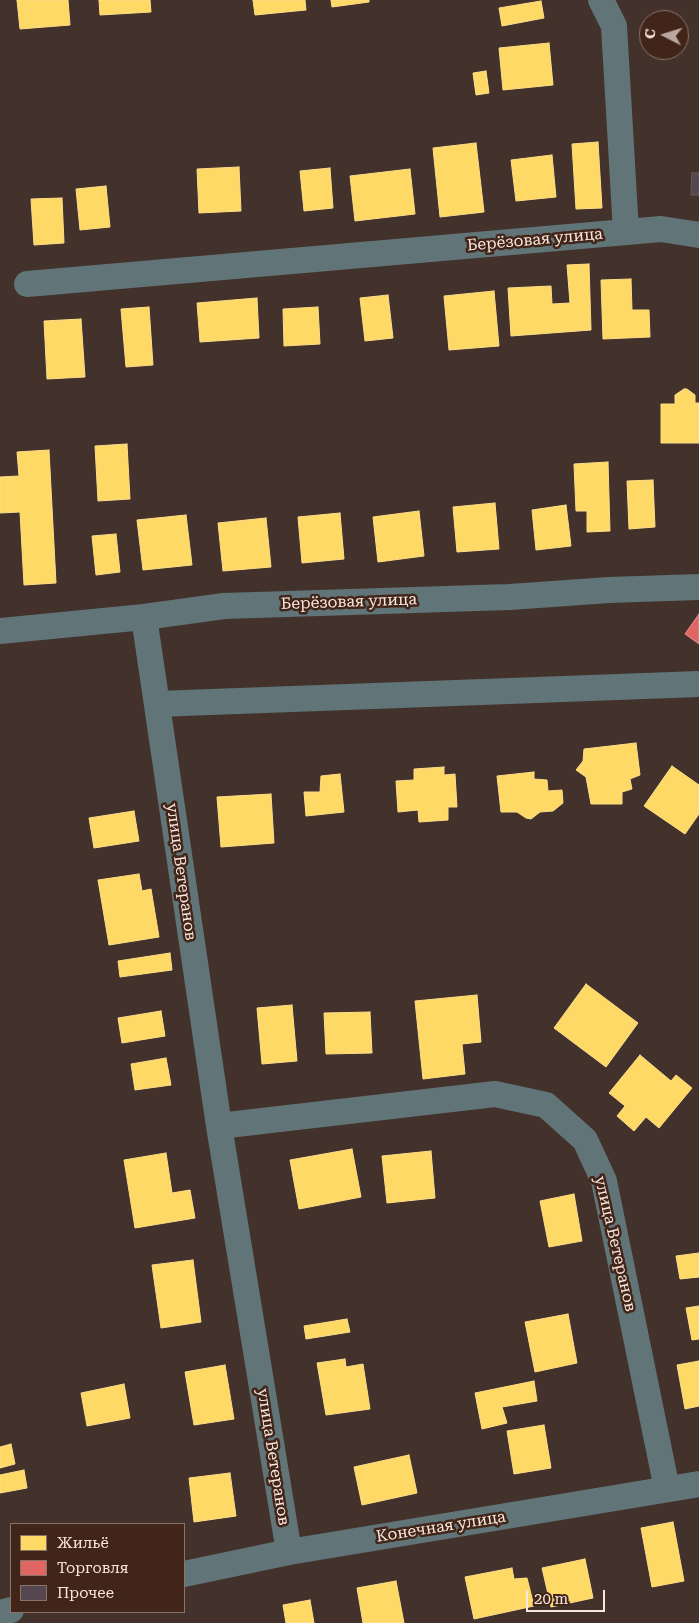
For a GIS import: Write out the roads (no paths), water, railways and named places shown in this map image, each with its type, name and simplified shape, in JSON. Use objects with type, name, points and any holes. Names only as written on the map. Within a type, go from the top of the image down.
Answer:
[{"type":"street","name":"Берёзовая улица","points":[[601,0],[614,26],[626,232]]},
{"type":"street","points":[[614,26],[623,0]]},
{"type":"street","name":"Берёзовая улица","points":[[27,284],[661,229],[699,235]]},
{"type":"street","name":"Берёзовая улица","points":[[0,631],[144,617],[224,606],[510,597],[699,586]]},
{"type":"street","name":"улица Ветеранов","points":[[144,617],[219,1126],[289,1552]]},
{"type":"street","points":[[157,704],[699,684]]},
{"type":"street","name":"улица Ветеранов","points":[[219,1126],[494,1094],[546,1104],[585,1140],[604,1181],[667,1489]]},
{"type":"street","name":"Конечная улица","points":[[185,1574],[289,1552],[699,1484]]}]
